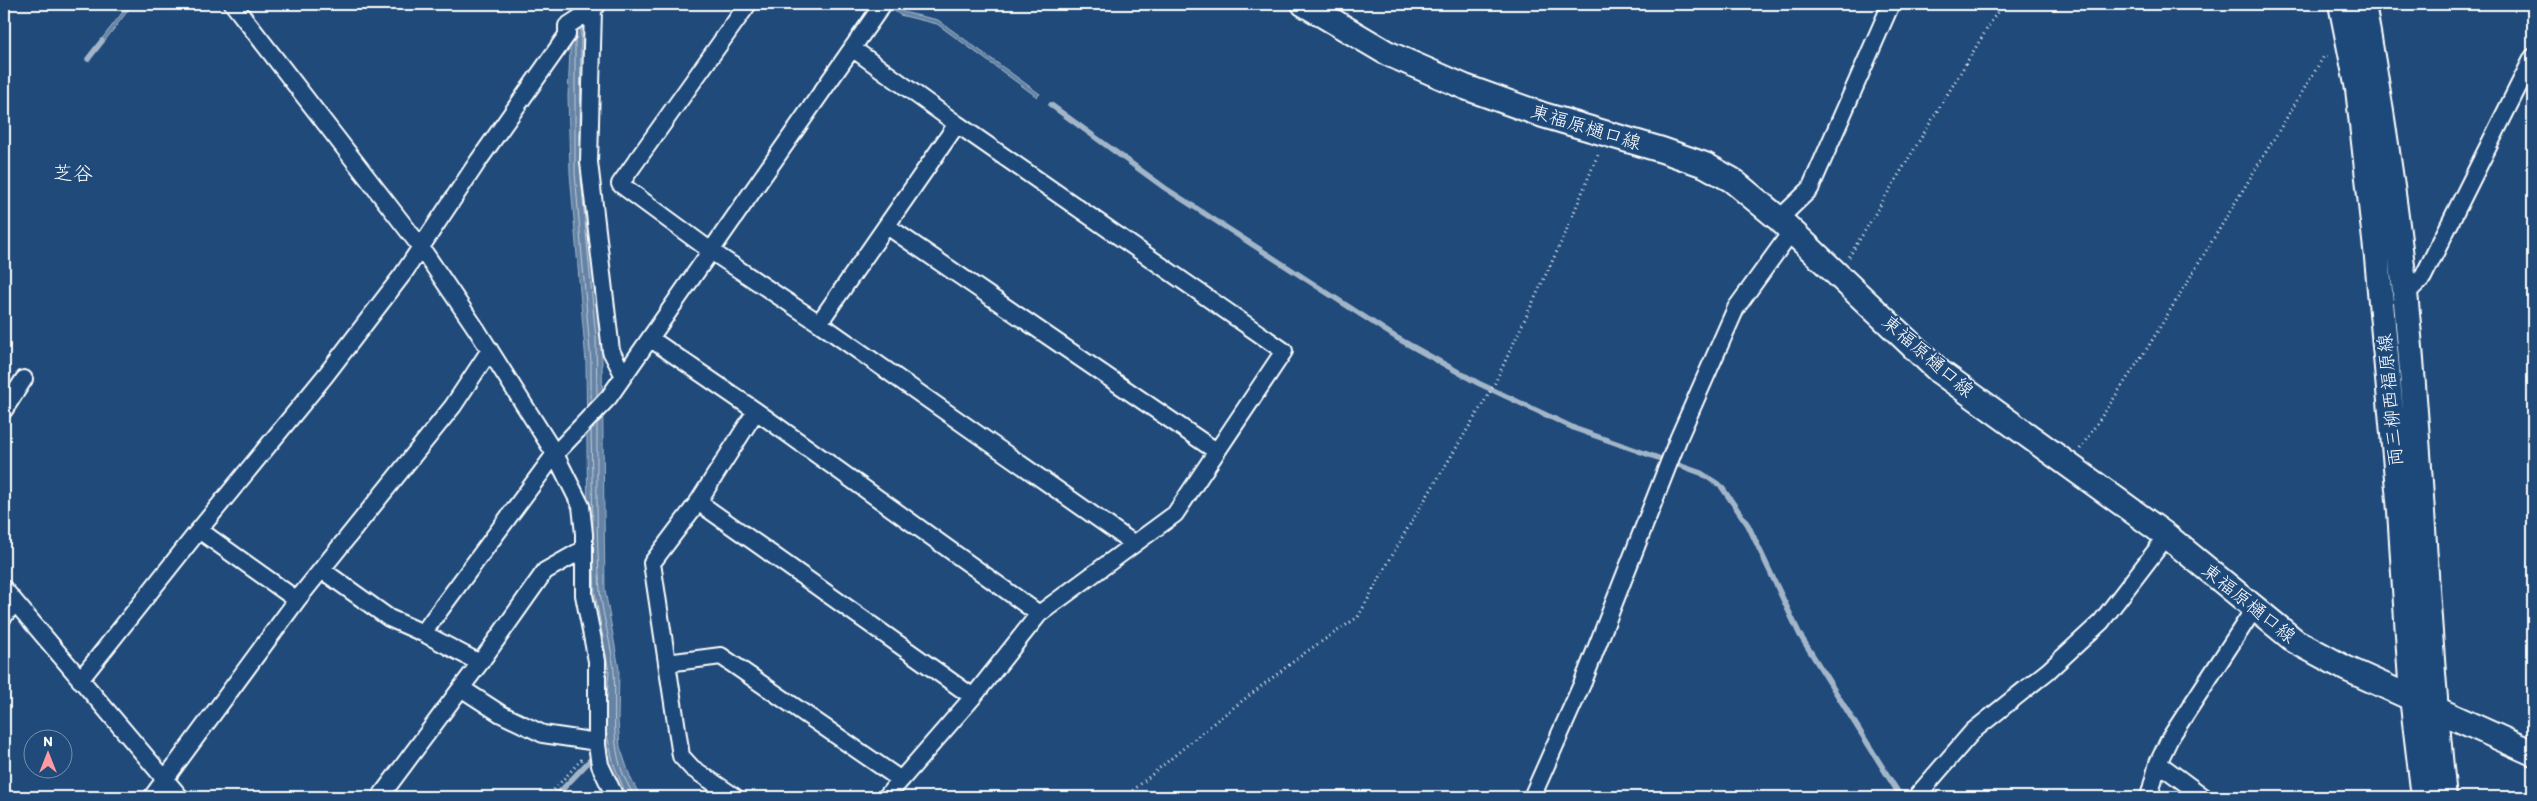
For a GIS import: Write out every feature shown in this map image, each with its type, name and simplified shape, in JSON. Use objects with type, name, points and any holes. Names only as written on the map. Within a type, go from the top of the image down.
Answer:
[{"type":"main road","name":"東福原樋口線","points":[[1304,4],[1387,53],[1465,87],[1543,115],[1705,165],[1732,180],[1785,226],[1940,372],[2168,536],[2254,609],[2303,646],[2345,668],[2533,753]]},
{"type":"main road","name":"両三柳西福原線","points":[[2341,4],[2358,89],[2377,258],[2400,511],[2412,698],[2424,797]]},
{"type":"main road","name":"両三柳西福原線","points":[[2363,4],[2394,201],[2405,295],[2435,708],[2444,797]]},
{"type":"street","points":[[233,4],[420,246],[490,350],[555,454],[581,506],[584,549],[584,595],[597,661],[597,743],[600,764],[615,797]]},
{"type":"street","points":[[748,4],[620,184],[711,251],[819,323],[1133,543]]},
{"type":"street","points":[[423,633],[555,454],[610,397],[883,4]]},
{"type":"street","points":[[1532,797],[1583,682],[1679,437],[1736,308],[1785,226],[1810,189],[1890,4]]},
{"type":"street","points":[[80,680],[325,376],[403,274],[420,246],[567,34],[567,26],[592,9]]},
{"type":"street","points":[[592,9],[589,162],[611,351],[624,376]]},
{"type":"street","points":[[852,48],[957,124],[1284,351],[1174,514],[1039,614],[973,697],[886,797]]},
{"type":"street","points":[[2405,295],[2423,277],[2530,74],[2533,57]]},
{"type":"street","points":[[819,323],[957,124]]},
{"type":"street","points":[[886,226],[1216,451]]},
{"type":"street","points":[[651,339],[1039,614]]},
{"type":"street","points":[[152,797],[296,600],[453,406],[490,350]]},
{"type":"street","points":[[4,410],[24,379]]},
{"type":"street","points":[[734,797],[692,768],[681,756],[652,563],[698,502],[756,412]]},
{"type":"street","points":[[698,502],[973,697]]},
{"type":"street","points":[[199,530],[296,600]]},
{"type":"street","points":[[1916,797],[1973,731],[2048,671],[2100,622],[2168,536]]},
{"type":"street","points":[[380,797],[546,572],[584,549]]},
{"type":"street","points":[[322,570],[389,618],[423,633],[480,663]]},
{"type":"street","points":[[4,589],[180,797]]},
{"type":"street","points":[[4,616],[15,602]]},
{"type":"street","points":[[2149,797],[2158,763],[2170,738],[2254,609]]},
{"type":"street","points":[[667,663],[720,656],[901,780]]},
{"type":"street","points":[[461,688],[501,714],[542,734],[597,743]]},
{"type":"street","points":[[2158,763],[2204,797]]},
{"type":"path","points":[[1838,275],[2002,4]]},
{"type":"path","points":[[2069,466],[2148,347],[2324,56],[2350,49]]},
{"type":"path","points":[[1125,797],[1216,721],[1306,652],[1358,617],[1403,536],[1493,387],[1565,234],[1607,134]]},
{"type":"path","points":[[547,797],[597,743]]},
{"type":"water","points":[[129,4],[133,4],[100,47],[97,45]]},
{"type":"water","points":[[572,4],[587,4],[602,361],[605,590],[619,669],[618,721],[620,747],[631,779],[641,797],[623,797],[609,767],[602,742],[588,533],[586,362],[570,173],[568,96]]},
{"type":"water","points":[[884,4],[892,4],[903,12],[938,20],[1040,94],[1037,97],[937,24],[900,15]]},
{"type":"waterway","points":[[88,59],[102,41]]},
{"type":"waterway","points":[[1051,105],[1165,188],[1397,338],[1478,383],[1576,429],[1701,473],[1721,486],[1748,525],[1800,635],[1901,797]]},
{"type":"waterway","points":[[555,797],[595,755]]},
{"type":"district","name":"芝谷","points":[[73,173]]}]
